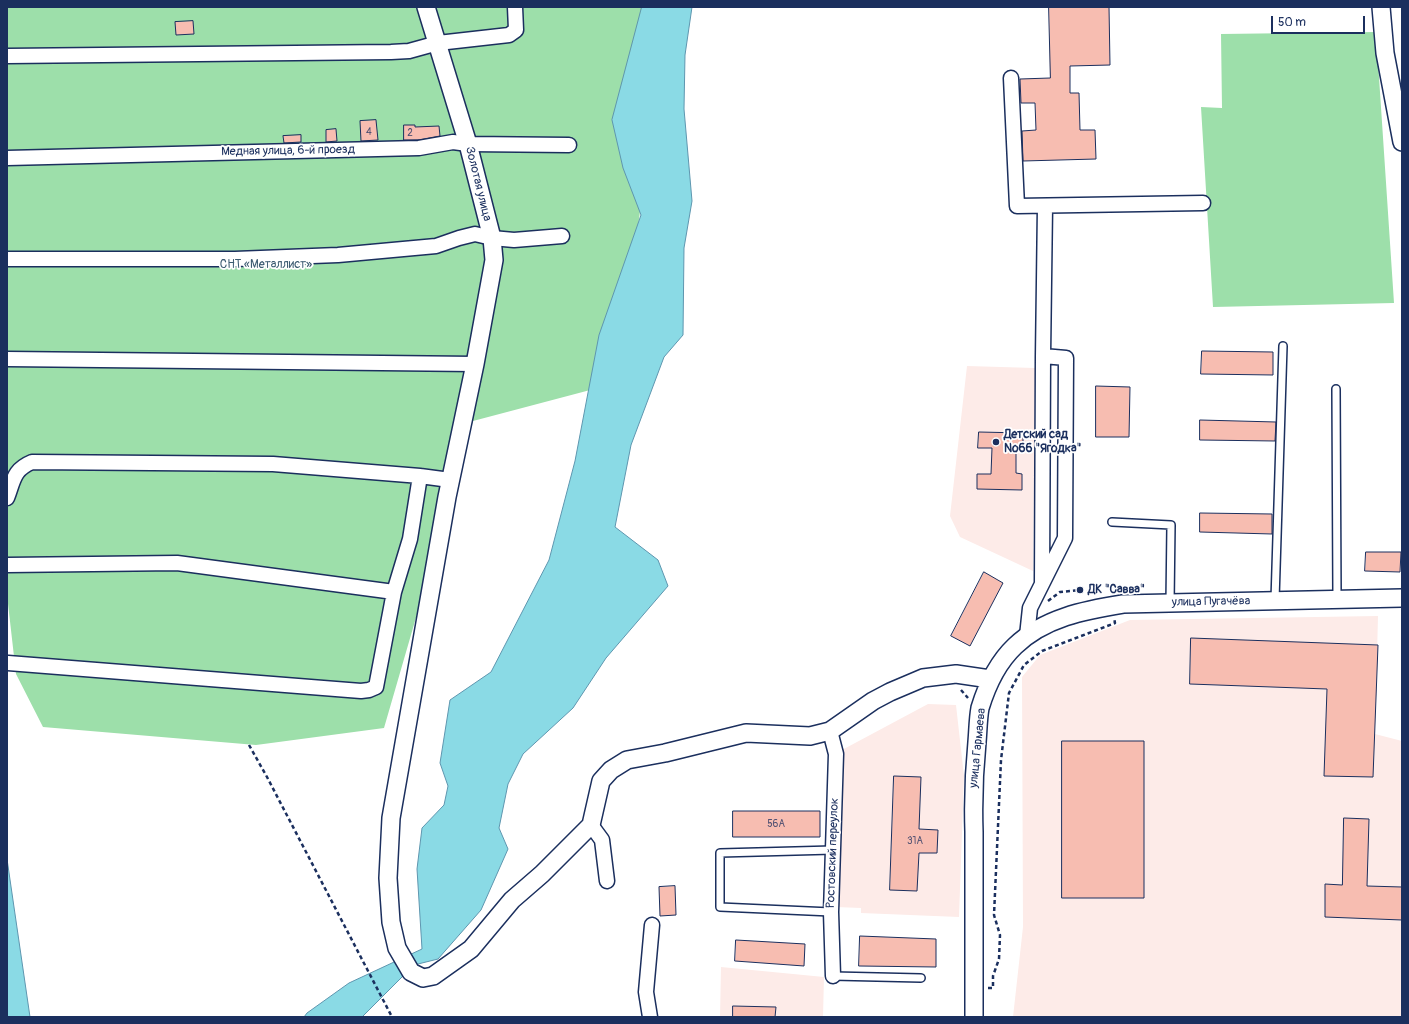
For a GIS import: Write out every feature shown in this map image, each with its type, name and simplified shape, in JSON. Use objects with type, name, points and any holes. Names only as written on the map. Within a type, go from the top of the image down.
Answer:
[{"type":"street","name":"Золотая улица","points":[[426,7],[468,144],[492,238],[494,260],[475,364],[450,480],[391,818],[388,878],[391,922],[397,948],[411,972],[423,978],[434,976],[471,949],[512,900],[542,874],[591,825]]},
{"type":"street","points":[[7,56],[410,51],[438,43],[509,35],[516,30],[515,7]]},
{"type":"street","points":[[1381,7],[1385,53],[1402,142]]},
{"type":"street","points":[[1011,78],[1017,206],[1203,203]]},
{"type":"street","name":"Медная улица, 6-й проезд","points":[[7,158],[419,148],[453,142],[468,144],[569,145]]},
{"type":"street","points":[[1042,584],[1045,206]]},
{"type":"street","points":[[7,259],[235,259],[338,255],[436,246],[475,234],[492,238],[514,240],[562,236]]},
{"type":"street","points":[[1027,636],[1030,608],[1065,538],[1066,358],[1043,356]]},
{"type":"street","points":[[7,359],[475,364]]},
{"type":"street","points":[[7,498],[16,472],[23,466],[32,462],[273,464],[420,476],[450,480]]},
{"type":"street","points":[[8,663],[361,691],[376,687],[394,592],[410,539],[420,476]]},
{"type":"street","points":[[7,565],[177,563],[394,592]]},
{"type":"street","name":"улица Пугачёва","points":[[1027,636],[1044,625],[1067,616],[1091,609],[1123,604],[1402,598]]},
{"type":"street","name":"улица Гармаева","points":[[974,1017],[973,783],[980,710],[990,679],[1003,659],[1027,636]]},
{"type":"street","points":[[607,882],[602,840],[591,825],[601,781],[611,770],[627,760],[665,753],[746,734],[810,736],[830,731],[873,701],[923,678],[956,674],[990,679]]},
{"type":"street","name":"Ростовский переулок","points":[[830,731],[836,754],[831,912],[834,976]]},
{"type":"street","points":[[650,1017],[646,992],[652,925]]},
{"type":"lane","points":[[1275,600],[1283,346]]},
{"type":"lane","points":[[1336,389],[1337,599]]},
{"type":"lane","points":[[1112,522],[1171,525],[1170,603]]},
{"type":"lane","points":[[831,912],[720,907],[720,853],[833,850]]},
{"type":"lane","points":[[834,976],[921,978]]},
{"type":"path","points":[[974,987],[993,988],[993,976],[999,959],[1000,935],[994,915],[1001,760],[1009,693],[1024,665],[1042,651],[1115,622],[1109,595],[1080,590],[1060,592],[1048,602]]},
{"type":"path","points":[[949,675],[972,702]]},
{"type":"path","points":[[249,745],[392,1017]]},
{"type":"shaded area","name":"Детский сад №66 \"Ягодка\"","points":[[967,366],[1035,368],[1033,571],[960,537],[950,516]]},
{"type":"shaded area","points":[[1378,616],[1375,734],[1402,741],[1402,1017],[1013,1017],[1023,927],[1022,677],[1040,655],[1130,620]]},
{"type":"shaded area","points":[[928,704],[956,705],[964,776],[959,917],[861,913],[861,908],[836,907],[842,750]]},
{"type":"shaded area","points":[[721,967],[824,977],[823,1017],[720,1017]]},
{"type":"green space","name":"СНТ «Металлист»","points":[[7,7],[649,7],[642,196],[634,258],[594,389],[473,421],[384,728],[256,745],[43,727],[16,674],[7,595]]},
{"type":"green space","points":[[1376,32],[1394,303],[1213,307],[1201,107],[1222,108],[1221,34]]},
{"type":"water","points":[[642,7],[692,7],[685,55],[684,109],[692,201],[684,248],[683,335],[664,357],[631,445],[615,527],[658,560],[668,586],[606,658],[573,708],[523,754],[508,784],[499,828],[508,849],[481,910],[438,959],[414,965],[362,1017],[304,1017],[307,1013],[349,983],[422,949],[417,869],[422,828],[444,805],[448,786],[440,763],[450,700],[491,672],[549,560],[575,461],[599,335],[641,215],[623,168],[612,120]]},
{"type":"water","points":[[7,859],[30,1017],[7,1017]]},
{"type":"building","points":[[1049,7],[1109,7],[1110,65],[1070,66],[1070,93],[1079,93],[1080,130],[1095,130],[1096,159],[1023,161],[1022,131],[1036,130],[1035,103],[1021,103],[1020,79],[1050,78]]},
{"type":"building","points":[[193,21],[194,34],[176,35],[175,22]]},
{"type":"building","points":[[376,120],[378,140],[361,141],[360,121]]},
{"type":"building","points":[[404,125],[415,125],[415,127],[439,126],[440,136],[418,140],[404,140]]},
{"type":"building","points":[[336,129],[337,141],[326,142],[326,130]]},
{"type":"building","points":[[301,135],[301,142],[284,143],[283,136]]},
{"type":"building","points":[[1202,351],[1273,352],[1273,375],[1201,374]]},
{"type":"building","points":[[1096,386],[1130,387],[1129,437],[1096,437]]},
{"type":"building","points":[[1200,420],[1276,422],[1275,441],[1200,440]]},
{"type":"building","points":[[979,432],[1023,433],[1023,446],[1016,446],[1016,473],[1022,474],[1022,490],[977,489],[977,474],[991,474],[992,448],[978,448]]},
{"type":"building","points":[[1200,513],[1272,514],[1272,534],[1200,532]]},
{"type":"building","points":[[1366,552],[1401,552],[1400,572],[1365,571]]},
{"type":"building","points":[[984,572],[1003,583],[970,646],[951,636]]},
{"type":"building","points":[[1191,638],[1378,645],[1373,777],[1324,776],[1327,689],[1190,684]]},
{"type":"building","points":[[1062,741],[1144,741],[1144,898],[1062,898]]},
{"type":"building","points":[[894,776],[921,777],[919,829],[938,830],[937,853],[919,853],[917,891],[890,890]]},
{"type":"building","points":[[733,811],[820,811],[820,837],[733,837]]},
{"type":"building","points":[[1344,818],[1369,819],[1367,886],[1402,887],[1402,920],[1325,917],[1325,884],[1342,885]]},
{"type":"building","points":[[675,886],[676,915],[660,916],[659,887]]},
{"type":"building","points":[[860,936],[936,939],[936,967],[859,966]]},
{"type":"building","points":[[736,940],[805,944],[804,966],[735,961]]},
{"type":"building","points":[[733,1006],[776,1007],[775,1017],[733,1017]]},
{"type":"place","name":"Детский сад №66 \"Ягодка\"","points":[[996,442]]},
{"type":"place","name":"ДК \"Савва\"","points":[[1080,590]]}]
